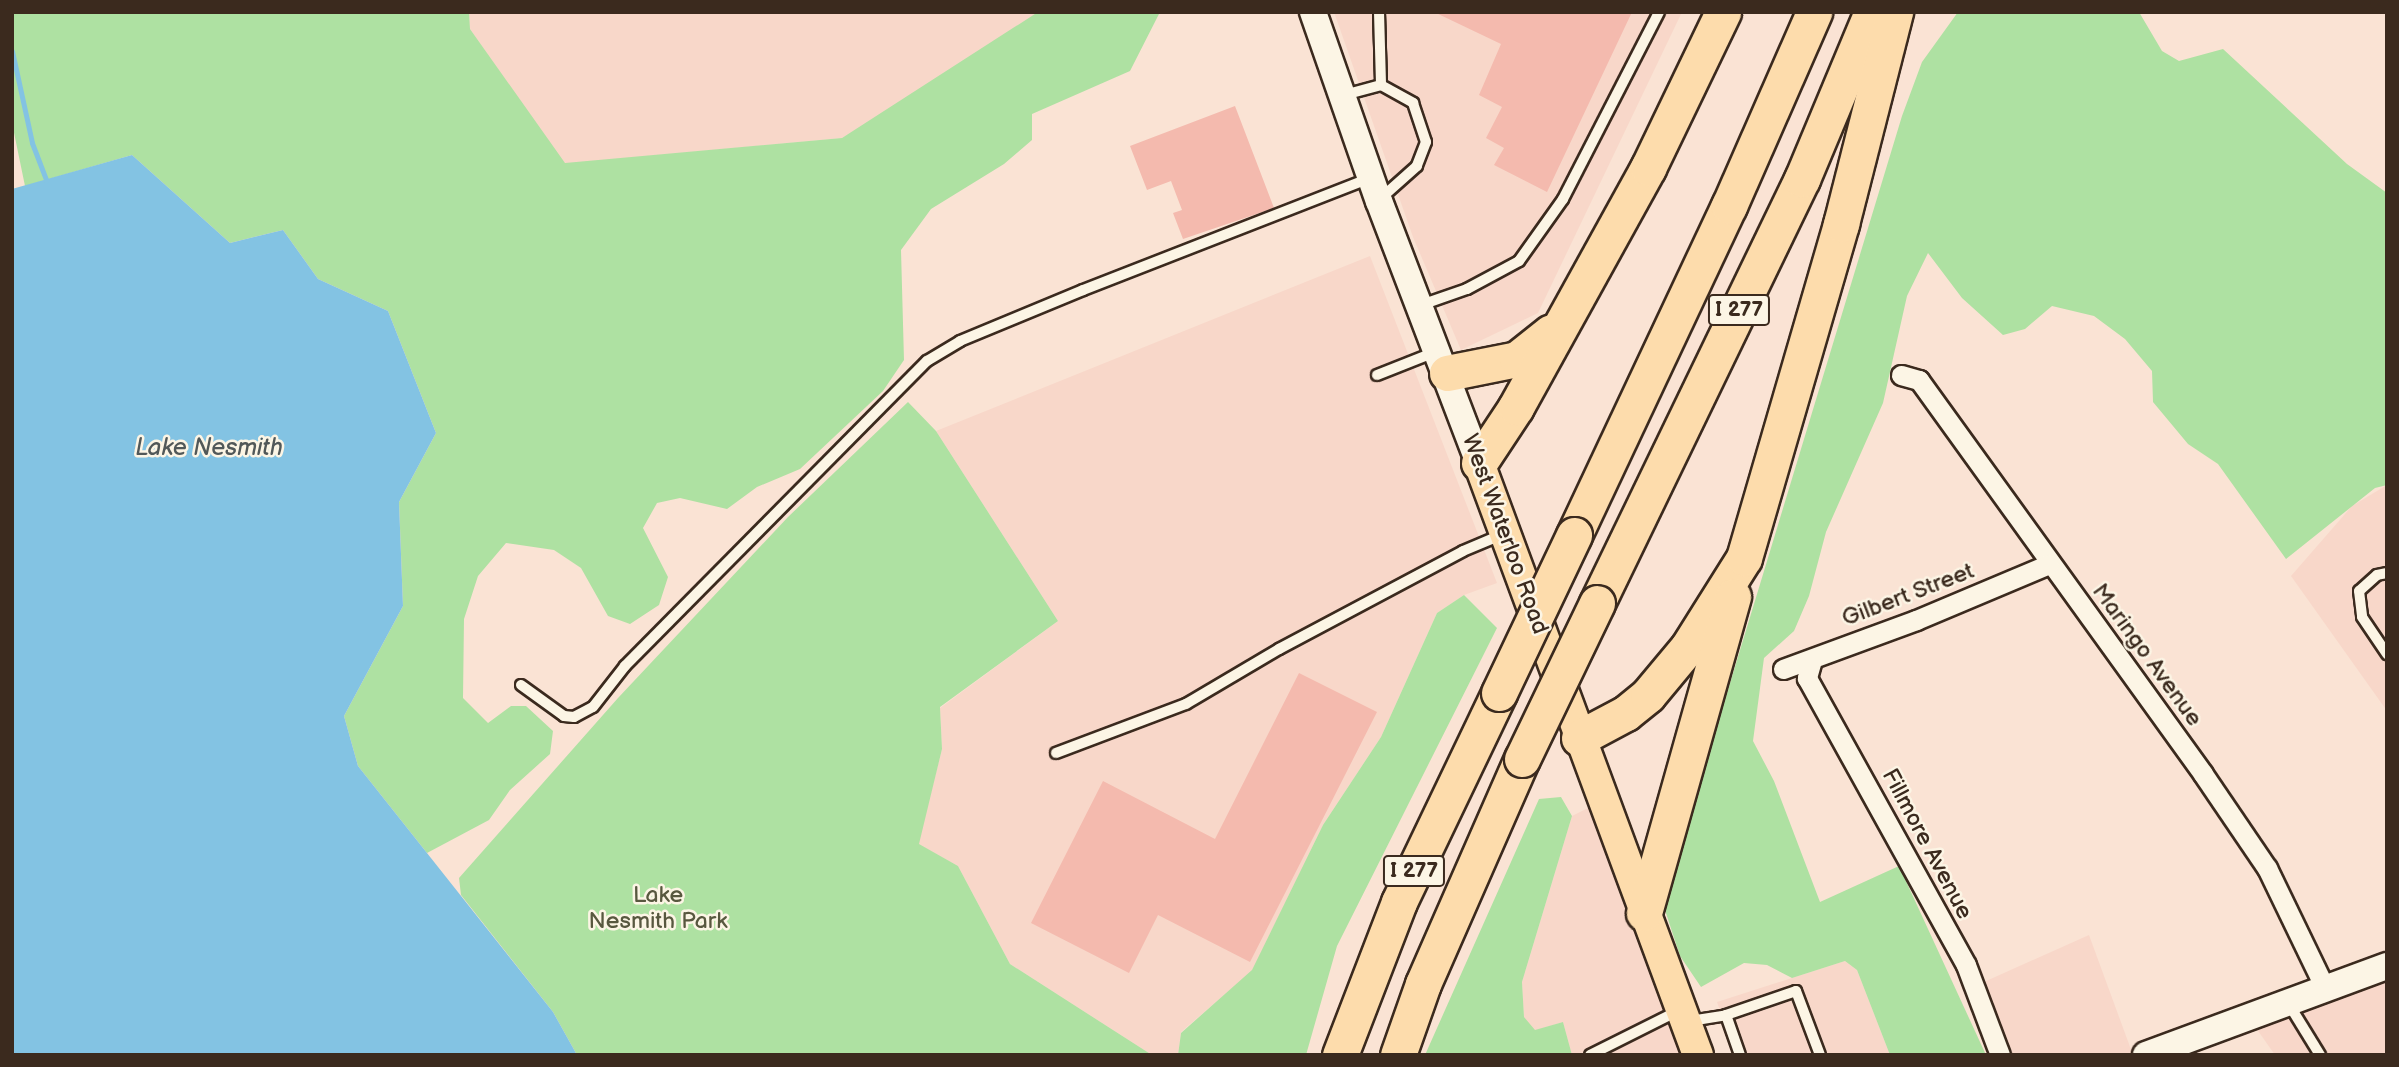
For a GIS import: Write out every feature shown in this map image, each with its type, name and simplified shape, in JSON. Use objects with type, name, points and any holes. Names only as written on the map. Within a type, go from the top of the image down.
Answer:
[{"type":"highway","points":[[1479,463],[1569,311],[1648,168],[1723,12]]},
{"type":"highway","name":"I 277","points":[[1340,1055],[1399,902],[1735,193],[1814,12]]},
{"type":"highway","name":"I 277","points":[[1398,1055],[1449,923],[1522,759],[1802,179],[1872,12]]},
{"type":"highway","points":[[1644,913],[1841,224],[1895,12]]},
{"type":"highway","points":[[1443,361],[1517,359],[1538,346],[1569,311]]},
{"type":"highway","points":[[1579,738],[1626,713],[1648,695],[1688,647],[1744,558]]},
{"type":"main road","name":"West Waterloo Road","points":[[1313,12],[1375,189],[1443,361],[1579,738],[1698,1055]]},
{"type":"main road","points":[[2146,1055],[2187,1048],[2288,1003],[2387,966]]},
{"type":"street","name":"Maringo Avenue","points":[[1901,375],[1919,380],[2267,868],[2325,988]]},
{"type":"street","name":"Gilbert Street","points":[[1783,668],[1812,660],[2049,564]]},
{"type":"street","name":"Fillmore Avenue","points":[[1812,660],[1807,678],[1966,965],[2000,1055]]},
{"type":"lane","points":[[1378,12],[1381,85]]},
{"type":"lane","points":[[1421,305],[1467,289],[1519,261],[1551,212],[1563,199],[1659,12]]},
{"type":"lane","points":[[521,685],[564,716],[574,717],[593,706],[625,666],[928,360],[960,341],[1083,290],[1375,189],[1417,166],[1426,142],[1413,103],[1381,85],[1343,95]]},
{"type":"lane","points":[[1377,375],[1443,361]]},
{"type":"lane","points":[[1056,753],[1186,704],[1463,551],[1505,534]]},
{"type":"lane","points":[[2387,573],[2377,575],[2359,591],[2362,617],[2387,654]]},
{"type":"lane","points":[[1590,1055],[1684,1016],[1726,1015],[1796,991],[1811,1045],[1820,1055]]},
{"type":"lane","points":[[2288,1003],[2320,1055]]},
{"type":"lane","points":[[1726,1015],[1741,1055]]},
{"type":"shaded area","points":[[469,12],[1065,12],[842,138],[564,164],[470,29]]},
{"type":"shaded area","points":[[1334,12],[1682,12],[1538,313],[1461,350],[1413,237]]},
{"type":"shaded area","points":[[1370,256],[1497,583],[1464,595],[1437,613],[1381,737],[1323,825],[1252,971],[1181,1032],[1178,1055],[1152,1055],[1010,964],[958,866],[918,844],[942,749],[940,708],[1058,621],[936,431]]},
{"type":"shaded area","points":[[2387,485],[2387,711],[2291,576],[2352,506]]},
{"type":"shaded area","points":[[1602,801],[1698,1055],[1572,1055],[1563,1022],[1534,1031],[1524,1017],[1522,982],[1572,816]]},
{"type":"shaded area","points":[[2089,935],[2133,1055],[2000,1055],[1975,986]]},
{"type":"shaded area","points":[[1845,961],[1857,970],[1890,1055],[1736,1055],[1717,1002]]},
{"type":"shaded area","points":[[2387,966],[2387,1055],[2275,1055],[2249,1018]]},
{"type":"green space","points":[[12,12],[469,12],[470,29],[565,163],[842,138],[1038,12],[1160,12],[1130,71],[1032,114],[1032,140],[1004,164],[931,209],[901,250],[904,360],[883,391],[800,469],[757,487],[727,509],[680,498],[657,503],[643,528],[668,577],[659,605],[630,624],[608,616],[581,568],[554,550],[506,543],[478,576],[464,619],[463,698],[488,723],[511,706],[526,706],[553,731],[550,754],[510,790],[489,820],[427,853],[358,766],[344,716],[403,606],[399,502],[436,433],[388,311],[318,279],[283,230],[230,243],[132,155],[25,186],[12,123]]},
{"type":"green space","points":[[1958,12],[2139,12],[2162,51],[2179,61],[2223,49],[2347,164],[2387,193],[2387,485],[2375,488],[2286,559],[2218,464],[2188,444],[2153,402],[2152,371],[2125,339],[2094,316],[2052,306],[2025,329],[2003,335],[1962,298],[1928,253],[1907,296],[1883,403],[1826,532],[1809,596],[1794,631],[1764,658],[1753,741],[1774,781],[1820,902],[1899,866],[1986,1055],[1890,1055],[1857,970],[1845,961],[1792,978],[1767,965],[1744,963],[1701,987],[1680,956],[1663,904],[1902,116],[1922,62]]},
{"type":"green space","name":"Lake Nesmith Park","points":[[908,402],[936,431],[1058,621],[940,707],[942,749],[919,844],[958,866],[1010,964],[1152,1055],[577,1055],[553,1012],[461,895],[459,878],[618,698],[788,517]]},
{"type":"green space","points":[[1464,595],[1497,628],[1337,946],[1306,1055],[1178,1055],[1181,1033],[1252,970],[1323,825],[1381,737],[1437,613]]},
{"type":"green space","points":[[1561,797],[1572,816],[1522,982],[1524,1017],[1535,1030],[1563,1022],[1572,1055],[1425,1055],[1539,799]]},
{"type":"water","name":"Lake Nesmith","points":[[132,155],[230,243],[283,230],[318,279],[388,311],[436,433],[399,502],[403,606],[344,716],[358,766],[553,1012],[577,1055],[12,1055],[12,189]]},
{"type":"building","points":[[1434,12],[1632,12],[1547,192],[1494,165],[1504,148],[1486,138],[1502,107],[1479,95],[1501,44]]},
{"type":"building","points":[[1235,106],[1274,208],[1183,239],[1173,213],[1182,210],[1171,181],[1147,190],[1130,146]]},
{"type":"building","points":[[1299,673],[1377,712],[1250,962],[1158,915],[1129,973],[1031,923],[1103,781],[1215,839]]},
{"type":"waterway","points":[[12,51],[32,143],[46,180]]}]
